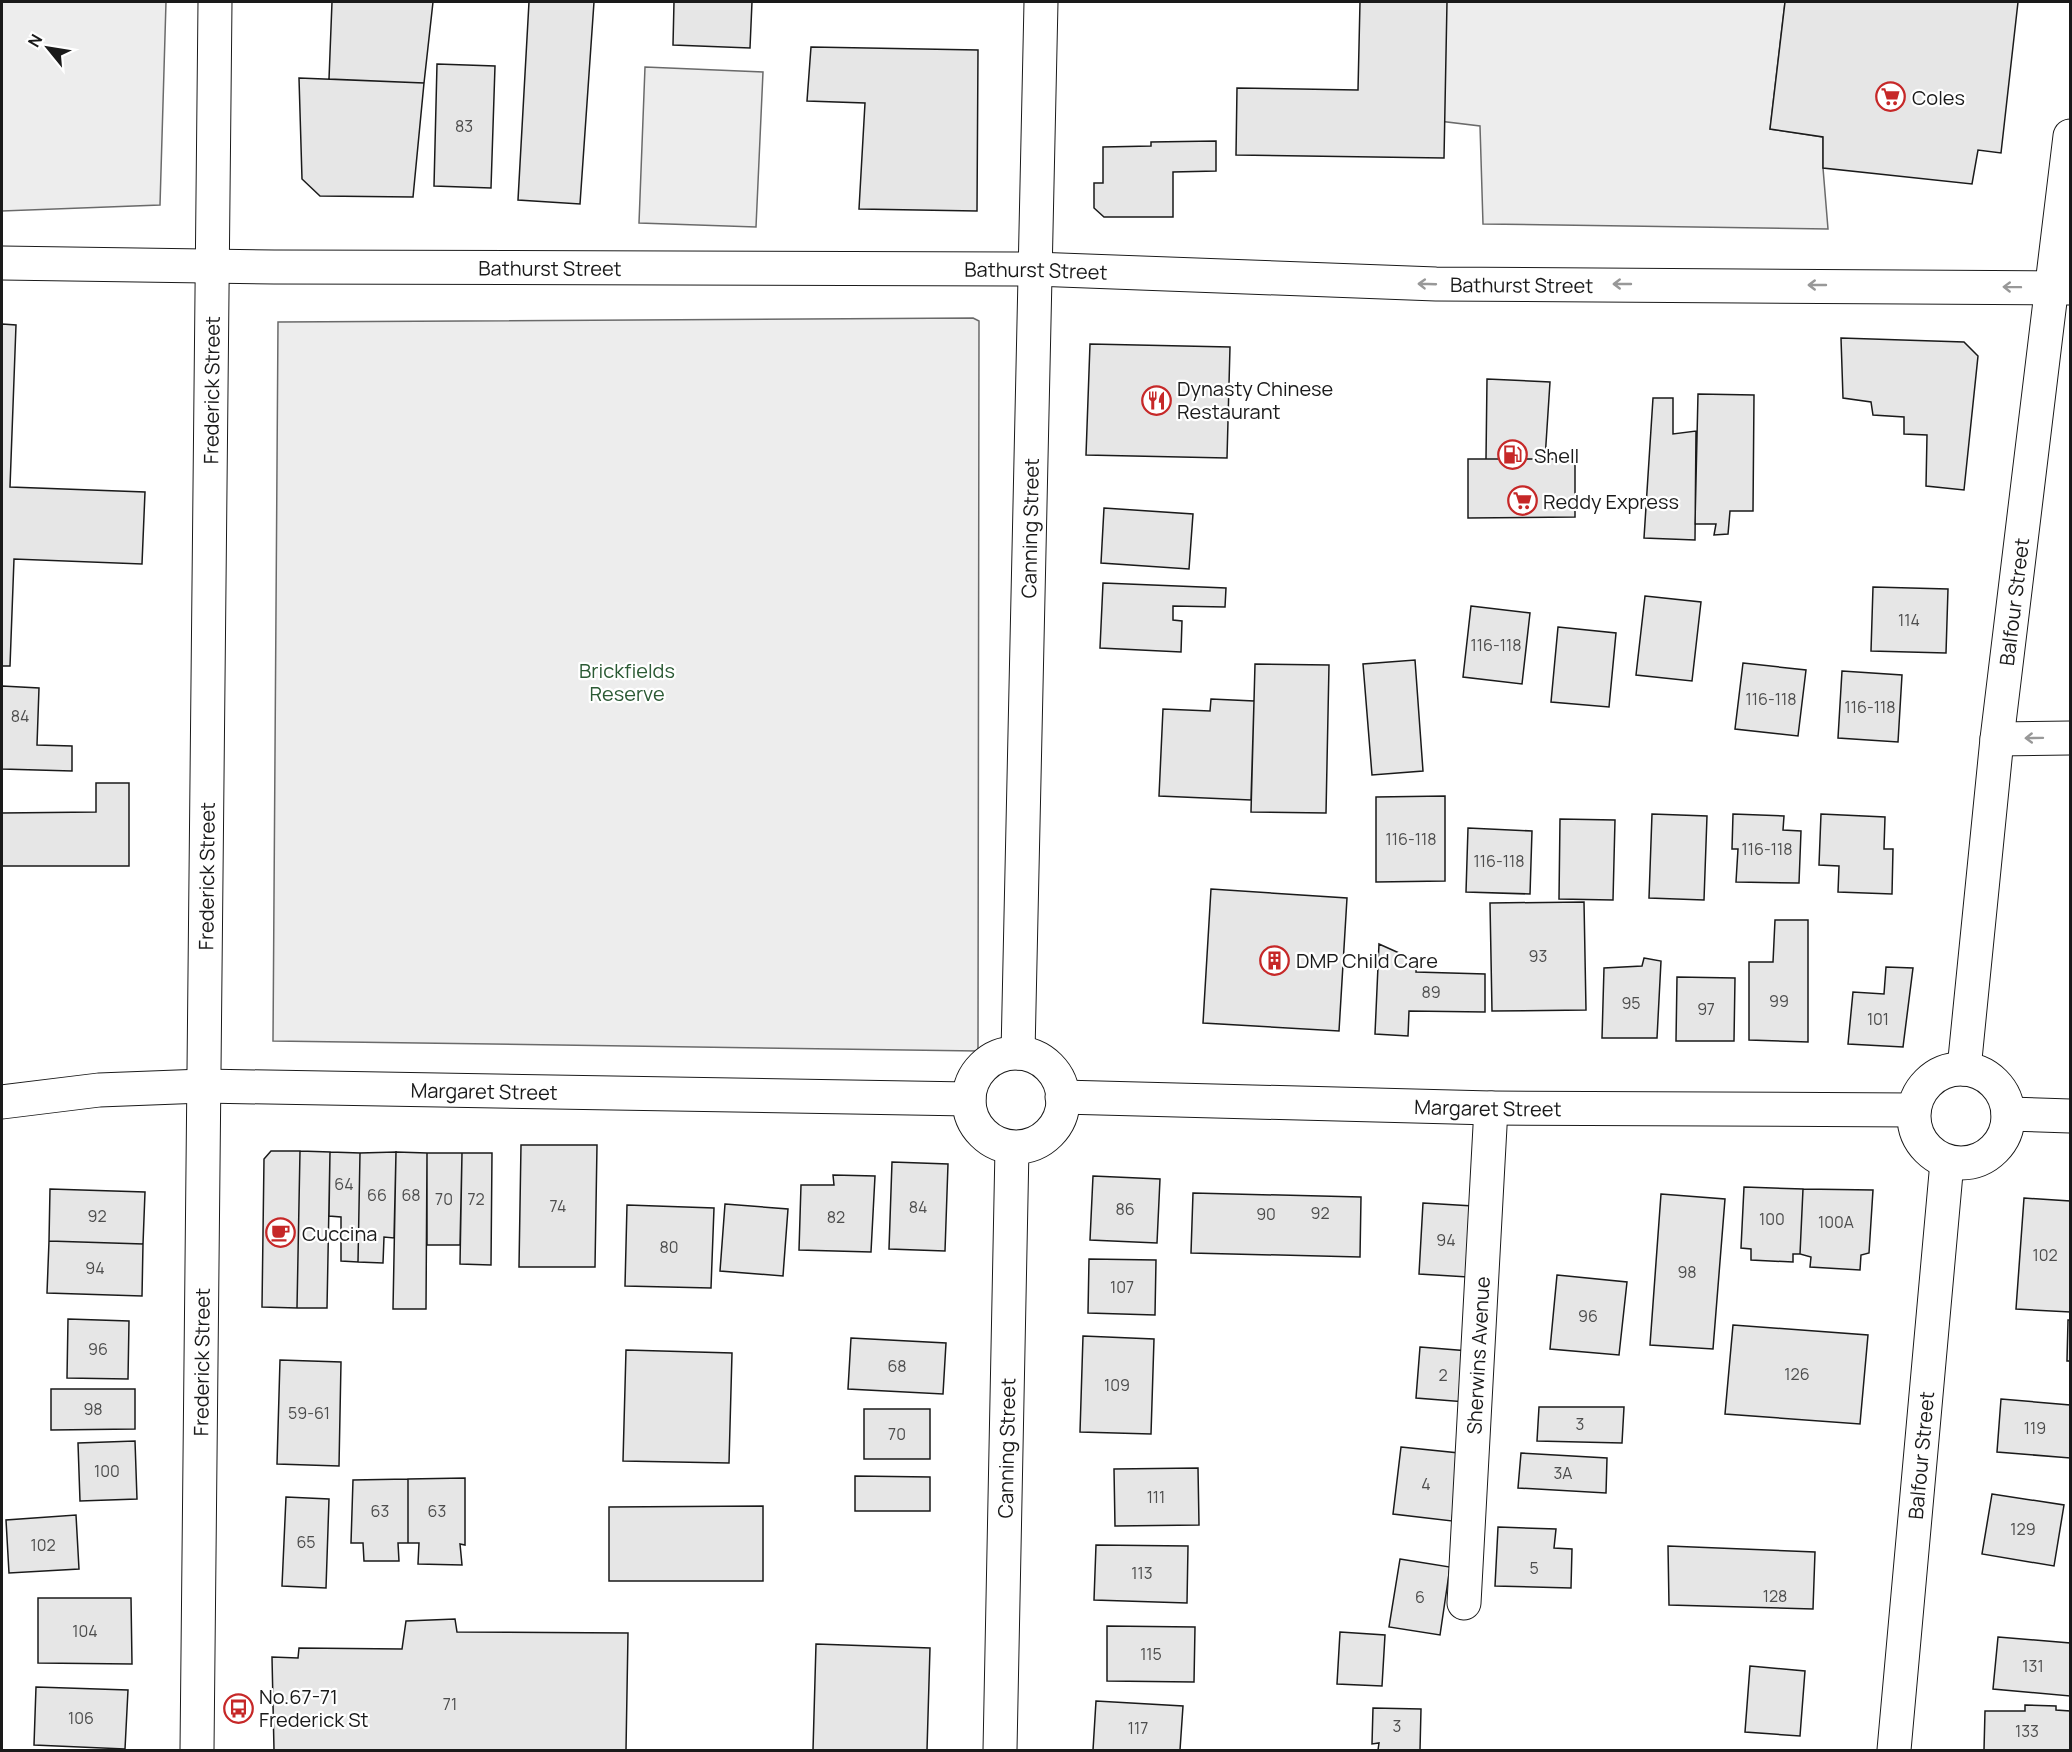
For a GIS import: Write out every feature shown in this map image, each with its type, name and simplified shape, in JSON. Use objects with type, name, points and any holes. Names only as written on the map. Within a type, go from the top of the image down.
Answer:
[{"type":"main road","name":"Frederick Street","points":[[197,1750],[215,2]]},
{"type":"main road","name":"Canning Street","points":[[1018,1053],[1041,2]]},
{"type":"main road","name":"Balfour Street","points":[[1964,1069],[1997,739],[2061,288],[2070,136]]},
{"type":"main road","name":"Bathurst Street","points":[[2,263],[212,267],[1034,269],[1437,284],[2061,288]]},
{"type":"main road","points":[[1997,739],[2070,738]]},
{"type":"main road","points":[[1018,1053],[1044,1062],[1060,1084],[1061,1113],[1054,1128],[1043,1139],[1028,1146],[1012,1148],[986,1137],[976,1126],[970,1113],[969,1099],[972,1084],[985,1066],[1004,1055],[1018,1053]]},
{"type":"main road","points":[[1964,1069],[1978,1072],[1999,1088],[2008,1114],[2006,1129],[1990,1154],[1962,1163],[1947,1162],[1926,1148],[1918,1136],[1914,1110],[1926,1085],[1949,1071],[1964,1069]]},
{"type":"main road","name":"Margaret Street","points":[[2,1102],[99,1090],[203,1086],[969,1099]]},
{"type":"main road","name":"Margaret Street","points":[[1062,1097],[1491,1108],[1914,1110]]},
{"type":"main road","name":"Sherwins Avenue","points":[[1464,1603],[1491,1108]]},
{"type":"main road","points":[[2008,1114],[2070,1116]]},
{"type":"main road","name":"Canning Street","points":[[1000,1750],[1012,1148]]},
{"type":"main road","name":"Balfour Street","points":[[1894,1750],[1947,1162]]},
{"type":"shaded area","points":[[2,2],[166,2],[160,205],[2,211]]},
{"type":"shaded area","points":[[1443,2],[1785,2],[1770,129],[1823,137],[1828,229],[1483,224],[1480,126],[1439,121]]},
{"type":"shaded area","points":[[645,67],[763,72],[756,227],[639,223]]},
{"type":"shaded area","name":"Brickfields Reserve","points":[[973,318],[979,321],[978,1051],[273,1041],[278,322]]},
{"type":"building","points":[[332,2],[433,2],[424,83],[329,79]]},
{"type":"building","points":[[529,2],[594,2],[580,204],[518,200]]},
{"type":"building","points":[[674,2],[752,2],[750,48],[673,45]]},
{"type":"building","points":[[1360,2],[1447,2],[1444,158],[1236,155],[1237,88],[1358,90]]},
{"type":"building","name":"Coles","points":[[1785,2],[2018,2],[2001,153],[1978,150],[1972,184],[1823,168],[1823,137],[1770,129]]},
{"type":"building","points":[[811,47],[978,50],[977,211],[859,209],[865,103],[807,101]]},
{"type":"building","points":[[437,64],[495,66],[491,188],[434,186]]},
{"type":"building","points":[[299,78],[424,83],[413,197],[320,196],[302,179]]},
{"type":"building","points":[[1216,141],[1216,171],[1173,172],[1173,217],[1104,217],[1094,208],[1094,183],[1103,183],[1103,147],[1151,146],[1151,142]]},
{"type":"building","points":[[2,324],[16,325],[10,487],[145,492],[142,564],[14,559],[10,666],[2,666]]},
{"type":"building","points":[[1841,338],[1964,342],[1978,356],[1964,490],[1926,486],[1927,435],[1904,434],[1904,417],[1873,415],[1871,402],[1843,398]]},
{"type":"building","points":[[1090,344],[1230,347],[1227,458],[1086,455]]},
{"type":"building","points":[[1487,379],[1550,382],[1545,459],[1486,459]]},
{"type":"building","points":[[1698,394],[1754,395],[1753,511],[1730,511],[1728,534],[1714,535],[1716,524],[1695,524]]},
{"type":"building","points":[[1653,398],[1673,398],[1673,434],[1696,431],[1695,540],[1644,538]]},
{"type":"building","name":"Reddy Express","points":[[1468,459],[1575,459],[1575,517],[1468,518]]},
{"type":"building","points":[[1104,508],[1193,514],[1189,569],[1101,563]]},
{"type":"building","points":[[1103,583],[1226,588],[1225,607],[1173,606],[1173,620],[1182,621],[1181,652],[1100,648]]},
{"type":"building","points":[[1873,587],[1948,589],[1946,653],[1871,651]]},
{"type":"building","points":[[1645,596],[1701,602],[1692,681],[1636,675]]},
{"type":"building","points":[[1471,606],[1530,613],[1522,684],[1463,677]]},
{"type":"building","points":[[1558,627],[1616,633],[1609,707],[1551,702]]},
{"type":"building","points":[[1415,660],[1423,771],[1372,775],[1363,664]]},
{"type":"building","points":[[1743,663],[1806,670],[1798,736],[1735,729]]},
{"type":"building","points":[[1255,664],[1329,665],[1326,813],[1251,812]]},
{"type":"building","points":[[1842,671],[1902,675],[1898,742],[1838,738]]},
{"type":"building","points":[[2,686],[39,688],[37,745],[72,746],[72,771],[2,769]]},
{"type":"building","points":[[1211,699],[1254,701],[1251,800],[1159,796],[1163,709],[1210,711]]},
{"type":"building","points":[[96,783],[129,783],[129,866],[2,866],[2,813],[96,812]]},
{"type":"building","points":[[1445,796],[1445,881],[1376,882],[1376,797]]},
{"type":"building","points":[[1652,814],[1707,816],[1704,900],[1649,898]]},
{"type":"building","points":[[1733,814],[1784,816],[1783,830],[1801,831],[1799,883],[1736,882],[1738,849],[1732,849]]},
{"type":"building","points":[[1821,814],[1885,817],[1884,849],[1893,849],[1892,894],[1838,892],[1839,866],[1819,865]]},
{"type":"building","points":[[1560,819],[1615,820],[1613,900],[1559,899]]},
{"type":"building","points":[[1468,828],[1532,831],[1530,894],[1466,892]]},
{"type":"building","name":"DMP Child Care","points":[[1211,889],[1347,898],[1339,1031],[1203,1023]]},
{"type":"building","points":[[1584,902],[1586,1010],[1492,1011],[1490,903]]},
{"type":"building","points":[[1775,920],[1808,920],[1808,1042],[1749,1040],[1749,962],[1773,962]]},
{"type":"building","points":[[1379,944],[1417,961],[1416,972],[1485,974],[1485,1012],[1409,1011],[1408,1036],[1375,1034]]},
{"type":"building","points":[[1644,958],[1661,961],[1657,1038],[1602,1038],[1604,968],[1642,966]]},
{"type":"building","points":[[1886,967],[1913,968],[1903,1047],[1848,1044],[1853,992],[1884,994]]},
{"type":"building","points":[[1677,977],[1735,978],[1734,1041],[1676,1041]]},
{"type":"building","points":[[521,1145],[597,1145],[595,1267],[519,1267]]},
{"type":"building","name":"Cuccina","points":[[271,1151],[300,1151],[297,1308],[262,1307],[264,1159]]},
{"type":"building","points":[[300,1151],[330,1152],[327,1308],[297,1308]]},
{"type":"building","points":[[330,1152],[360,1153],[358,1262],[341,1261],[341,1217],[329,1216]]},
{"type":"building","points":[[396,1152],[394,1238],[384,1237],[383,1263],[358,1262],[360,1153]]},
{"type":"building","points":[[396,1152],[427,1153],[426,1309],[393,1309]]},
{"type":"building","points":[[427,1153],[462,1153],[460,1245],[427,1245]]},
{"type":"building","points":[[462,1153],[492,1153],[491,1265],[460,1264]]},
{"type":"building","points":[[892,1162],[948,1164],[945,1251],[889,1249]]},
{"type":"building","points":[[833,1175],[875,1176],[871,1252],[799,1250],[801,1185],[834,1185]]},
{"type":"building","points":[[1093,1176],[1160,1179],[1157,1243],[1090,1240]]},
{"type":"building","points":[[1744,1187],[1803,1189],[1800,1254],[1793,1254],[1793,1262],[1751,1260],[1751,1249],[1741,1248]]},
{"type":"building","points":[[50,1189],[145,1192],[143,1244],[49,1241]]},
{"type":"building","points":[[1803,1189],[1873,1190],[1869,1253],[1861,1255],[1860,1270],[1810,1267],[1811,1257],[1800,1254]]},
{"type":"building","points":[[1193,1193],[1361,1197],[1360,1257],[1191,1253]]},
{"type":"building","points":[[1661,1194],[1725,1199],[1713,1349],[1650,1345]]},
{"type":"building","points":[[2024,1198],[2070,1201],[2070,1312],[2016,1309]]},
{"type":"building","points":[[1423,1203],[1473,1206],[1468,1277],[1419,1274]]},
{"type":"building","points":[[725,1204],[788,1209],[783,1276],[720,1271]]},
{"type":"building","points":[[627,1205],[714,1208],[711,1288],[625,1286]]},
{"type":"building","points":[[49,1241],[143,1244],[142,1296],[47,1293]]},
{"type":"building","points":[[1089,1259],[1156,1260],[1155,1315],[1088,1313]]},
{"type":"building","points":[[1557,1275],[1627,1282],[1619,1355],[1550,1349]]},
{"type":"building","points":[[68,1319],[129,1321],[128,1379],[67,1378]]},
{"type":"building","points":[[2068,1320],[2070,1320],[2070,1361],[2067,1361]]},
{"type":"building","points":[[1733,1325],[1868,1335],[1860,1424],[1725,1414]]},
{"type":"building","points":[[1083,1336],[1154,1339],[1151,1434],[1080,1432]]},
{"type":"building","points":[[851,1338],[946,1343],[943,1394],[848,1389]]},
{"type":"building","points":[[1420,1347],[1469,1351],[1466,1402],[1416,1398]]},
{"type":"building","points":[[626,1350],[732,1353],[729,1463],[623,1461]]},
{"type":"building","points":[[280,1360],[341,1362],[339,1466],[277,1464]]},
{"type":"building","points":[[51,1389],[135,1389],[135,1429],[51,1430]]},
{"type":"building","points":[[2001,1399],[2070,1405],[2070,1458],[1997,1452]]},
{"type":"building","points":[[1539,1407],[1624,1407],[1622,1443],[1537,1441]]},
{"type":"building","points":[[864,1409],[930,1409],[930,1459],[864,1459]]},
{"type":"building","points":[[135,1441],[137,1499],[80,1501],[78,1443]]},
{"type":"building","points":[[1401,1447],[1459,1453],[1452,1521],[1393,1514]]},
{"type":"building","points":[[1521,1453],[1607,1458],[1606,1493],[1518,1488]]},
{"type":"building","points":[[1198,1468],[1199,1525],[1115,1526],[1114,1469]]},
{"type":"building","points":[[855,1476],[930,1477],[930,1511],[855,1511]]},
{"type":"building","points":[[465,1478],[465,1545],[460,1544],[462,1565],[418,1564],[419,1543],[408,1543],[408,1479]]},
{"type":"building","points":[[408,1479],[408,1543],[398,1543],[399,1561],[364,1561],[363,1543],[351,1543],[353,1480]]},
{"type":"building","points":[[1992,1494],[2064,1505],[2054,1566],[1982,1554]]},
{"type":"building","points":[[286,1497],[329,1499],[326,1588],[282,1586]]},
{"type":"building","points":[[763,1506],[763,1581],[609,1581],[609,1507]]},
{"type":"building","points":[[76,1515],[79,1569],[9,1573],[6,1520]]},
{"type":"building","points":[[1498,1527],[1556,1529],[1554,1548],[1572,1549],[1571,1588],[1495,1586]]},
{"type":"building","points":[[1096,1545],[1188,1546],[1187,1603],[1094,1600]]},
{"type":"building","points":[[1668,1546],[1815,1552],[1813,1609],[1669,1605]]},
{"type":"building","points":[[1400,1559],[1450,1567],[1440,1635],[1389,1627]]},
{"type":"building","points":[[38,1598],[131,1598],[132,1664],[38,1663]]},
{"type":"building","points":[[455,1619],[457,1632],[628,1633],[626,1750],[274,1750],[272,1657],[298,1658],[299,1648],[402,1649],[406,1621]]},
{"type":"building","points":[[1107,1626],[1195,1627],[1194,1682],[1107,1681]]},
{"type":"building","points":[[1340,1632],[1385,1635],[1382,1686],[1337,1684]]},
{"type":"building","points":[[1998,1637],[2070,1643],[2070,1696],[1993,1689]]},
{"type":"building","points":[[816,1644],[930,1648],[927,1750],[813,1750]]},
{"type":"building","points":[[1750,1666],[1805,1671],[1800,1736],[1745,1732]]},
{"type":"building","points":[[36,1687],[128,1690],[125,1749],[34,1745]]},
{"type":"building","points":[[1096,1701],[1183,1706],[1180,1750],[1093,1750]]},
{"type":"building","points":[[2025,1705],[2056,1706],[2056,1710],[2070,1711],[2070,1750],[1984,1750],[1985,1711],[2025,1711]]},
{"type":"building","points":[[1373,1708],[1421,1709],[1420,1750],[1378,1750],[1379,1743],[1372,1744]]},
{"type":"place","name":"Coles","points":[[1891,97]]},
{"type":"place","name":"Dynasty Chinese Restaurant","points":[[1156,400]]},
{"type":"place","name":"Shell","points":[[1513,455]]},
{"type":"place","name":"Reddy Express","points":[[1522,501]]},
{"type":"place","name":"DMP Child Care","points":[[1275,960]]},
{"type":"place","name":"Cuccina","points":[[281,1233]]},
{"type":"place","name":"No.67-71 Frederick St","points":[[238,1708]]}]
